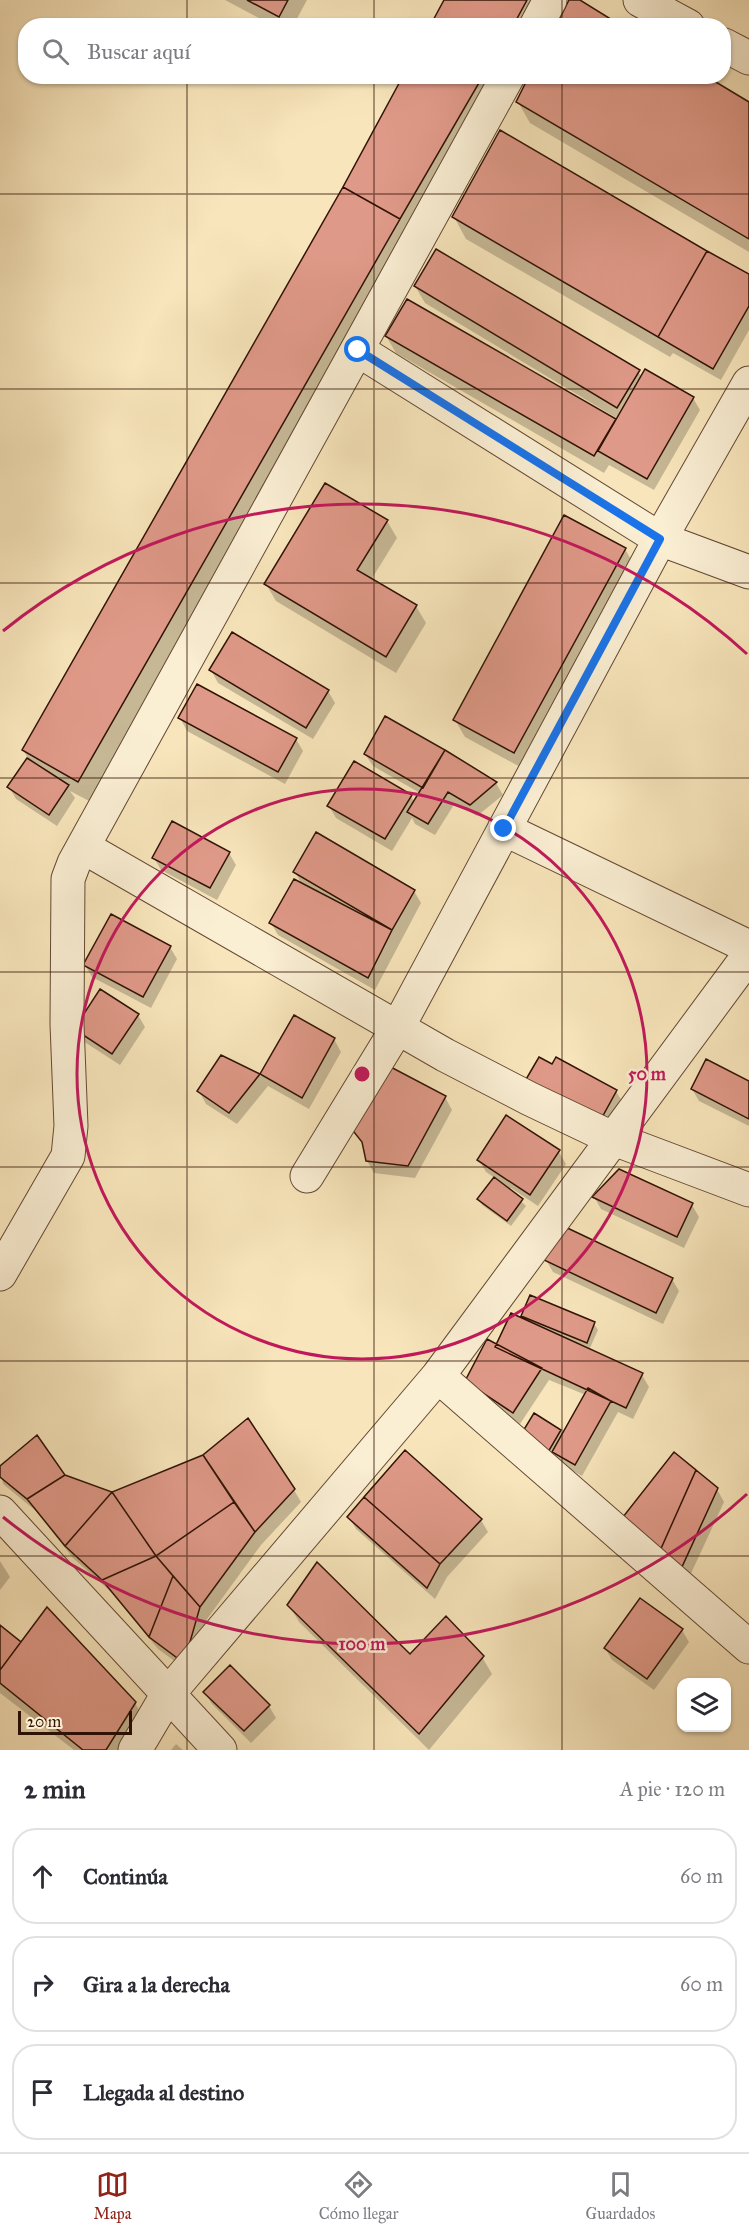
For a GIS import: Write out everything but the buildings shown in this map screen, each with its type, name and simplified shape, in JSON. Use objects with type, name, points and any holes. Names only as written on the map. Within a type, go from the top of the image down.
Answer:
[{"type":"street","points":[[540,18],[550,0]]},
{"type":"street","points":[[640,0],[673,18]]},
{"type":"street","points":[[731,49],[749,58]]},
{"type":"street","points":[[0,1274],[68,1156],[71,1126],[67,1024],[68,879],[74,863],[85,848],[504,84]]},
{"type":"street","points":[[358,350],[660,539],[749,572]]},
{"type":"street","points":[[307,1176],[398,1027],[660,539],[749,382]]},
{"type":"street","points":[[504,829],[749,947]]},
{"type":"street","points":[[85,848],[398,1027],[519,1093],[614,1138],[749,1190]]},
{"type":"street","points":[[135,1750],[168,1694],[438,1376],[749,955]]},
{"type":"street","points":[[438,1376],[749,1647]]},
{"type":"street","points":[[0,1512],[220,1750]]},
{"type":"route","points":[[358,350],[660,539],[504,829]]}]
